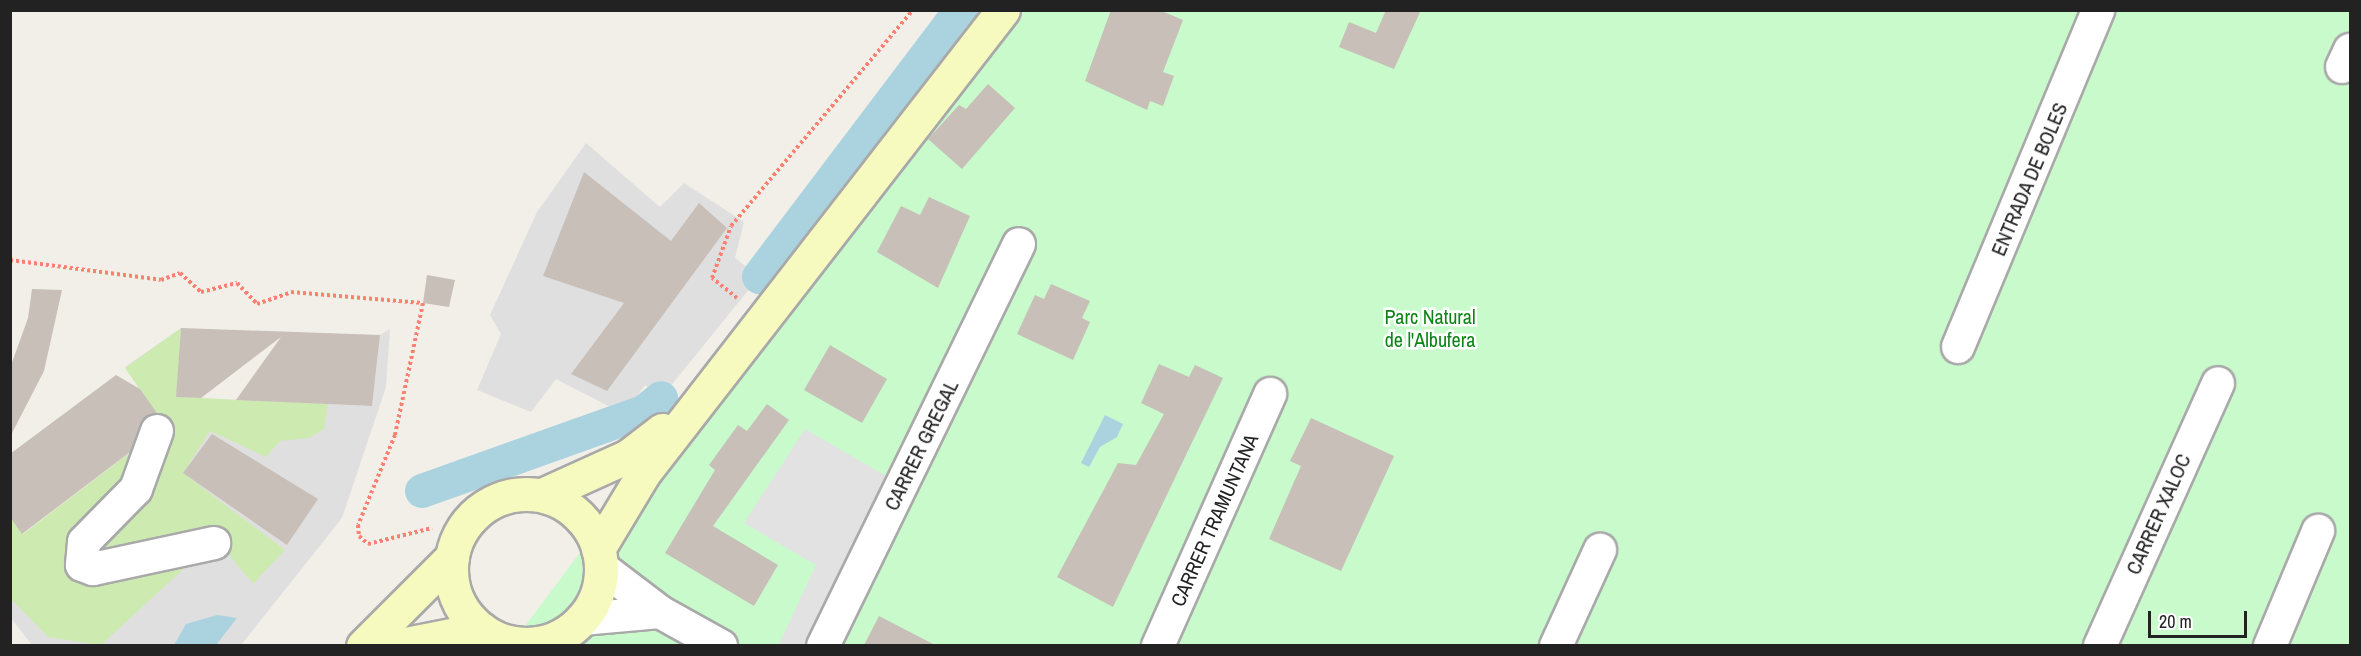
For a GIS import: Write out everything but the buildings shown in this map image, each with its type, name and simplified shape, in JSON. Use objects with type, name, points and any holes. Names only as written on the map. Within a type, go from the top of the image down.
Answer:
[{"type":"street","points":[[582,619],[596,595],[600,558],[644,474],[1003,10]]},
{"type":"street","name":"ENTRADA DE BOLES","points":[[1958,347],[2098,10]]},
{"type":"street","name":"CARRER GREGAL","points":[[823,645],[1019,244]]},
{"type":"street","name":"CARRER XALOC","points":[[2100,645],[2218,382]]},
{"type":"street","name":"CARRER TRAMUNTANA","points":[[1158,645],[1270,394]]},
{"type":"street","points":[[660,612],[582,619],[544,642],[500,640],[481,629],[456,597],[452,557],[459,520],[493,501],[517,494],[542,495],[628,456],[701,399]]},
{"type":"street","points":[[157,432],[136,489],[84,542],[82,565],[93,569],[214,543]]},
{"type":"street","points":[[542,495],[579,516],[600,558],[660,612],[721,645]]},
{"type":"street","points":[[2270,645],[2318,531]]},
{"type":"street","points":[[1556,645],[1600,550]]},
{"type":"street","points":[[363,645],[452,557]]},
{"type":"street","points":[[396,645],[481,629]]},
{"type":"path","points":[[764,319],[712,278],[731,226],[913,10]]},
{"type":"path","points":[[10,260],[160,280],[180,273],[201,292],[237,283],[257,304],[291,292],[423,303],[395,435],[363,510],[359,536],[368,544],[436,527]]},
{"type":"shaded area","points":[[586,143],[660,207],[684,183],[744,222],[735,258],[759,277],[661,398],[645,385],[624,414],[556,379],[531,412],[477,390],[501,334],[490,315],[537,212]]},
{"type":"shaded area","points":[[181,328],[177,397],[372,406],[380,335],[390,329],[386,387],[342,518],[241,645],[32,645],[11,618],[10,516],[23,535],[166,424],[125,367]]},
{"type":"shaded area","points":[[805,429],[888,477],[806,645],[778,646],[816,565],[744,523]]},
{"type":"green space","name":"Parc Natural de l'Albufera","points":[[986,11],[2350,11],[2350,645],[510,646]]},
{"type":"green space","points":[[181,328],[177,397],[328,404],[324,429],[309,438],[280,441],[266,457],[210,431],[183,473],[285,550],[253,584],[216,539],[101,645],[48,637],[11,599],[10,517],[23,534],[165,426],[125,368]]},
{"type":"water","points":[[1105,415],[1123,424],[1117,437],[1100,447],[1089,467],[1081,463]]},
{"type":"water","points":[[217,615],[237,618],[216,645],[174,645],[186,624]]},
{"type":"waterway","points":[[759,277],[961,10]]},
{"type":"waterway","points":[[422,491],[644,412],[661,398]]}]
